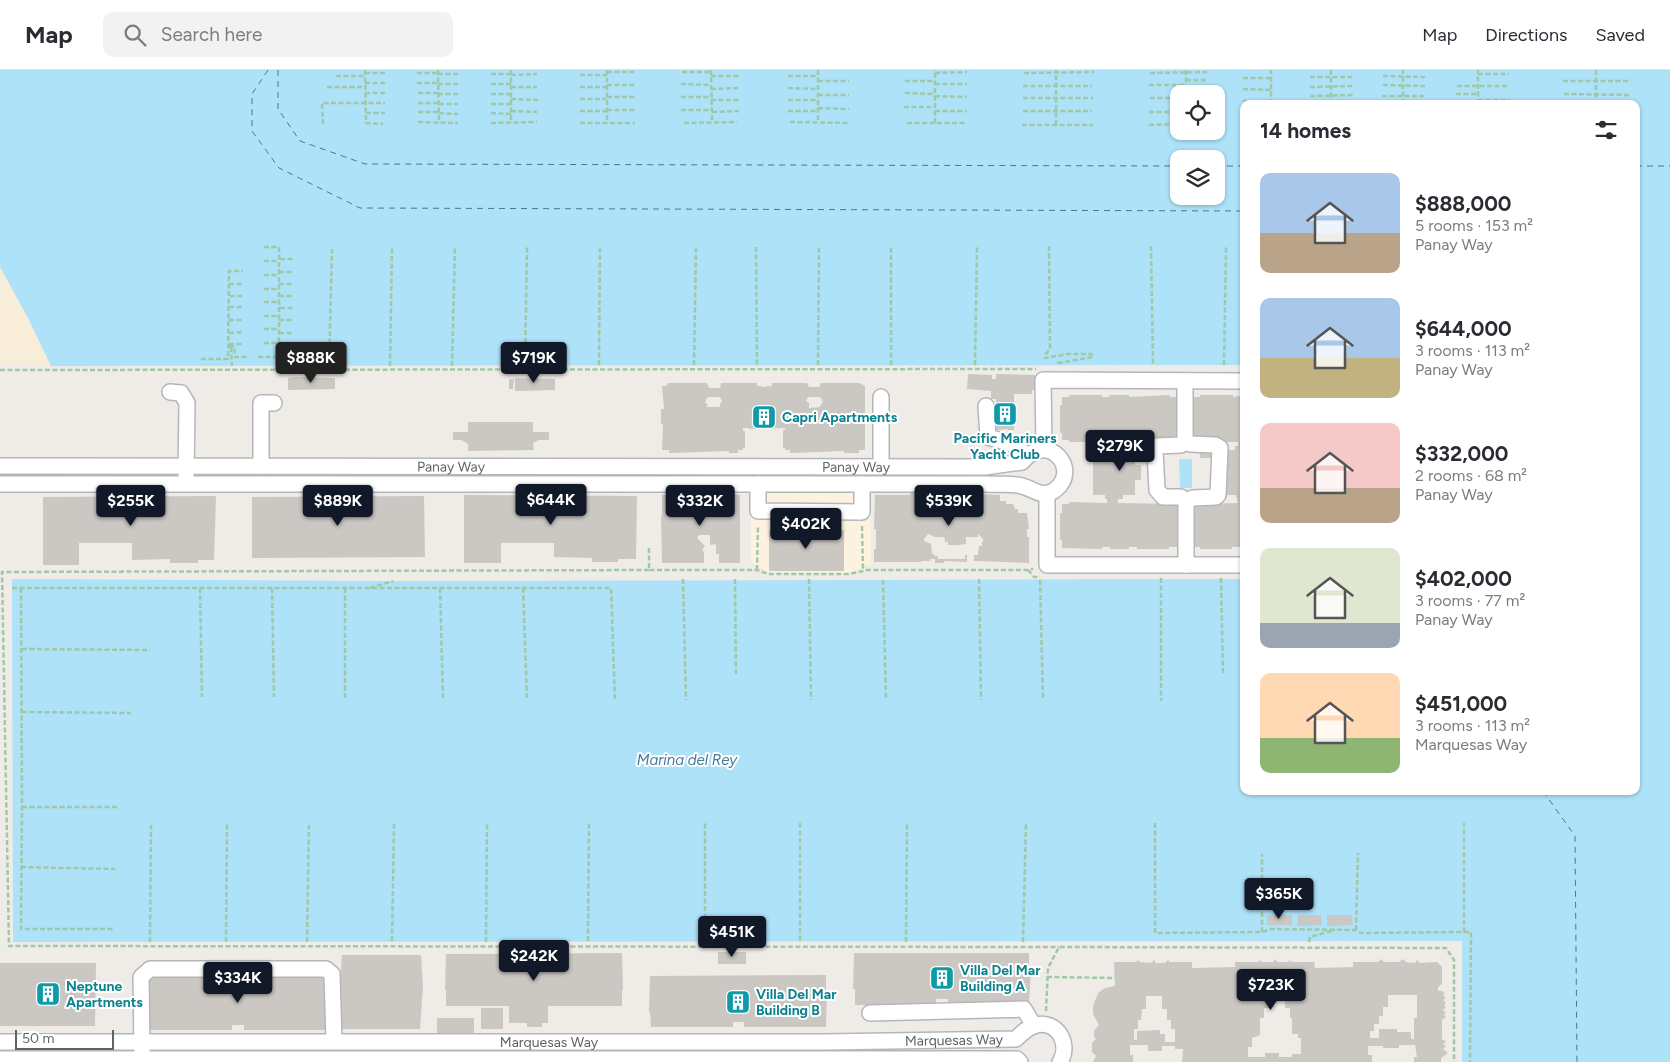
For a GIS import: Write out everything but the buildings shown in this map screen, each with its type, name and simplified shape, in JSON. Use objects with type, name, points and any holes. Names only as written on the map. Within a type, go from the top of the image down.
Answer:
[{"type":"street","points":[[1240,381],[1043,380],[1044,449],[1054,452],[1060,458],[1065,475],[1060,485],[1047,494],[1047,565],[1240,565]]},
{"type":"street","points":[[1185,381],[1186,440],[1181,445],[1157,446],[1155,451],[1157,490],[1163,497],[1181,497],[1186,501]]},
{"type":"street","points":[[170,392],[181,393],[188,403],[186,484]]},
{"type":"street","points":[[881,397],[881,466]]},
{"type":"street","points":[[261,466],[261,403],[274,403]]},
{"type":"street","points":[[986,406],[988,436],[1012,444],[1027,455]]},
{"type":"street","points":[[1186,440],[1190,444],[1215,445],[1220,448],[1218,495],[1216,498],[1193,498],[1186,501]]},
{"type":"street","name":"Panay Way","points":[[0,466],[985,467],[1022,462],[1027,455],[1036,450],[1044,449]]},
{"type":"street","name":"Panay Way","points":[[0,484],[987,484],[1023,486],[1038,494],[1047,494]]},
{"type":"street","points":[[758,484],[758,511],[862,512],[862,484]]},
{"type":"street","points":[[1186,501],[1186,565]]},
{"type":"street","points":[[142,1060],[141,977],[150,969],[326,970],[332,974],[334,1041]]},
{"type":"street","points":[[870,1013],[1024,1009],[1040,1025],[1059,1032],[1063,1038],[1064,1053],[1060,1062]]},
{"type":"street","name":"Marquesas Way","points":[[0,1042],[825,1042],[1016,1038],[1028,1028],[1040,1025]]},
{"type":"street","points":[[70,1042],[70,1060]]},
{"type":"street","points":[[285,1042],[286,1059]]},
{"type":"street","points":[[432,1042],[433,1059]]},
{"type":"street","points":[[652,1042],[652,1059]]},
{"type":"street","points":[[824,1059],[825,1042]]},
{"type":"street","name":"Marquesas Way","points":[[0,1059],[1017,1059],[1020,1062]]},
{"type":"path","points":[[818,70],[818,122]]},
{"type":"path","points":[[1056,70],[1056,125]]},
{"type":"path","points":[[1186,70],[1186,85]]},
{"type":"path","points":[[1271,70],[1271,100]]},
{"type":"path","points":[[1331,70],[1331,100]]},
{"type":"path","points":[[1403,70],[1403,100]]},
{"type":"path","points":[[1596,70],[1596,100]]},
{"type":"path","points":[[682,72],[711,71],[712,122]]},
{"type":"path","points":[[935,123],[935,71],[967,72]]},
{"type":"path","points":[[417,73],[438,72],[458,74]]},
{"type":"path","points":[[438,72],[439,123]]},
{"type":"path","points":[[607,72],[607,123]]},
{"type":"path","points":[[580,75],[607,72],[635,72]]},
{"type":"path","points":[[1024,73],[1094,72]]},
{"type":"path","points":[[1150,73],[1208,72]]},
{"type":"path","points":[[1478,100],[1478,72],[1510,74]]},
{"type":"path","points":[[365,73],[366,123],[383,124]]},
{"type":"path","points":[[336,76],[385,73]]},
{"type":"path","points":[[511,73],[511,123]]},
{"type":"path","points":[[491,74],[537,74]]},
{"type":"path","points":[[711,76],[740,76]]},
{"type":"path","points":[[788,76],[818,76]]},
{"type":"path","points":[[1383,76],[1425,77]]},
{"type":"path","points":[[1310,77],[1352,77]]},
{"type":"path","points":[[1243,78],[1271,78]]},
{"type":"path","points":[[1186,80],[1208,80]]},
{"type":"path","points":[[818,81],[849,81]]},
{"type":"path","points":[[904,81],[967,84]]},
{"type":"path","points":[[1563,81],[1631,82]]},
{"type":"path","points":[[366,83],[386,83]]},
{"type":"path","points":[[417,83],[458,84]]},
{"type":"path","points":[[491,84],[537,87]]},
{"type":"path","points":[[682,84],[739,88]]},
{"type":"path","points":[[580,87],[635,85]]},
{"type":"path","points":[[1023,86],[1092,86]]},
{"type":"path","points":[[1149,86],[1170,87]]},
{"type":"path","points":[[1310,86],[1352,86]]},
{"type":"path","points":[[1383,86],[1425,86]]},
{"type":"path","points":[[1457,86],[1509,86]]},
{"type":"path","points":[[327,87],[366,87]]},
{"type":"path","points":[[788,88],[818,88]]},
{"type":"path","points":[[1243,89],[1271,90]]},
{"type":"path","points":[[366,93],[385,93]]},
{"type":"path","points":[[418,93],[458,94]]},
{"type":"path","points":[[905,93],[967,97]]},
{"type":"path","points":[[491,94],[511,94]]},
{"type":"path","points":[[1456,94],[1478,94]]},
{"type":"path","points":[[1564,94],[1631,95]]},
{"type":"path","points":[[818,95],[849,95]]},
{"type":"path","points":[[1310,96],[1352,95]]},
{"type":"path","points":[[1382,96],[1424,96]]},
{"type":"path","points":[[580,99],[635,97]]},
{"type":"path","points":[[681,97],[739,100]]},
{"type":"path","points":[[1023,98],[1093,98]]},
{"type":"path","points":[[1150,98],[1170,98]]},
{"type":"path","points":[[511,99],[538,100]]},
{"type":"path","points":[[788,100],[818,100]]},
{"type":"path","points":[[323,124],[322,103],[385,103]]},
{"type":"path","points":[[418,103],[458,104]]},
{"type":"path","points":[[491,104],[511,104]]},
{"type":"path","points":[[904,107],[967,111]]},
{"type":"path","points":[[788,111],[849,108]]},
{"type":"path","points":[[580,111],[634,110]]},
{"type":"path","points":[[682,110],[739,111]]},
{"type":"path","points":[[1023,111],[1092,111]]},
{"type":"path","points":[[418,112],[458,114]]},
{"type":"path","points":[[491,113],[537,112]]},
{"type":"path","points":[[1149,112],[1170,112]]},
{"type":"path","points":[[366,113],[384,113]]},
{"type":"path","points":[[418,122],[458,123]]},
{"type":"path","points":[[491,123],[537,122]]},
{"type":"path","points":[[684,123],[737,122]]},
{"type":"path","points":[[790,122],[848,123]]},
{"type":"path","points":[[580,123],[634,123]]},
{"type":"path","points":[[907,123],[967,123]]},
{"type":"path","points":[[1149,125],[1170,124]]},
{"type":"path","points":[[1022,125],[1093,125]]},
{"type":"path","points":[[1049,246],[1050,350],[1045,354],[1045,358],[1068,354],[1092,354],[1093,357],[1058,363],[1058,365]]},
{"type":"path","points":[[1151,246],[1153,364]]},
{"type":"path","points":[[264,247],[279,247],[279,366]]},
{"type":"path","points":[[452,366],[454,247]]},
{"type":"path","points":[[975,365],[976,247]]},
{"type":"path","points":[[1224,365],[1226,247]]},
{"type":"path","points":[[390,366],[392,248]]},
{"type":"path","points":[[525,365],[527,248]]},
{"type":"path","points":[[599,365],[600,248]]},
{"type":"path","points":[[694,365],[696,248]]},
{"type":"path","points":[[756,248],[756,365]]},
{"type":"path","points":[[818,365],[819,248]]},
{"type":"path","points":[[891,248],[891,365]]},
{"type":"path","points":[[329,366],[332,249]]},
{"type":"path","points":[[264,261],[293,259]]},
{"type":"path","points":[[201,359],[228,359],[229,272],[243,271]]},
{"type":"path","points":[[264,275],[293,272]]},
{"type":"path","points":[[229,284],[243,284]]},
{"type":"path","points":[[279,284],[294,284]]},
{"type":"path","points":[[264,289],[279,289]]},
{"type":"path","points":[[229,296],[243,296]]},
{"type":"path","points":[[279,296],[294,296]]},
{"type":"path","points":[[264,302],[279,302]]},
{"type":"path","points":[[229,308],[243,308]]},
{"type":"path","points":[[279,308],[293,308]]},
{"type":"path","points":[[264,316],[279,316]]},
{"type":"path","points":[[229,320],[243,320]]},
{"type":"path","points":[[279,320],[294,320]]},
{"type":"path","points":[[264,330],[294,332]]},
{"type":"path","points":[[229,332],[243,332]]},
{"type":"path","points":[[264,343],[294,345]]},
{"type":"path","points":[[229,346],[243,344]]},
{"type":"path","points":[[229,346],[234,346],[236,357],[247,357]]},
{"type":"path","points":[[229,346],[232,366]]},
{"type":"path","points":[[258,357],[278,357]]},
{"type":"path","points":[[282,358],[299,357]]},
{"type":"path","points":[[0,370],[1038,369]]},
{"type":"path","points":[[757,570],[758,511]]},
{"type":"path","points":[[862,512],[863,571]]},
{"type":"path","points":[[649,548],[649,570]]},
{"type":"path","points":[[1047,565],[1028,570],[863,571],[849,574],[768,574],[757,570],[2,572],[9,946],[1446,948],[1454,960],[1454,1062]]},
{"type":"path","points":[[1161,578],[1161,702]]},
{"type":"path","points":[[1221,578],[1223,673]]},
{"type":"path","points":[[684,579],[686,700]]},
{"type":"path","points":[[734,579],[736,676]]},
{"type":"path","points":[[809,579],[812,700]]},
{"type":"path","points":[[979,579],[981,700]]},
{"type":"path","points":[[368,588],[393,580]]},
{"type":"path","points":[[882,580],[886,699]]},
{"type":"path","points":[[1040,580],[1043,700]]},
{"type":"path","points":[[12,588],[611,588],[615,700]]},
{"type":"path","points":[[21,588],[21,929],[114,929]]},
{"type":"path","points":[[200,588],[202,697]]},
{"type":"path","points":[[272,588],[274,697]]},
{"type":"path","points":[[345,588],[345,698]]},
{"type":"path","points":[[440,588],[443,698]]},
{"type":"path","points":[[523,588],[527,698]]},
{"type":"path","points":[[22,649],[150,650]]},
{"type":"path","points":[[22,712],[130,713]]},
{"type":"path","points":[[22,806],[117,807]]},
{"type":"path","points":[[705,941],[706,823]]},
{"type":"path","points":[[800,823],[800,941]]},
{"type":"path","points":[[226,942],[227,824]]},
{"type":"path","points":[[392,941],[394,824]]},
{"type":"path","points":[[486,942],[487,824]]},
{"type":"path","points":[[588,941],[589,824]]},
{"type":"path","points":[[906,942],[907,824]]},
{"type":"path","points":[[1023,942],[1026,824]]},
{"type":"path","points":[[1155,824],[1155,933],[1262,932],[1271,929],[1340,929],[1361,932],[1471,932],[1470,1062]]},
{"type":"path","points":[[1464,824],[1464,932]]},
{"type":"path","points":[[150,942],[151,825]]},
{"type":"path","points":[[307,942],[309,826]]},
{"type":"path","points":[[1356,930],[1358,853]]},
{"type":"path","points":[[1262,854],[1262,932]]},
{"type":"path","points":[[21,867],[115,869]]},
{"type":"path","points":[[1309,942],[1310,937],[1340,929]]},
{"type":"path","points":[[1040,1025],[1048,968],[1059,948]]},
{"type":"path","points":[[1047,977],[1115,978]]},
{"type":"shaded area","points":[[751,493],[871,493],[871,564],[848,573],[768,572],[751,562]]},
{"type":"sand","points":[[0,267],[28,318],[51,366],[0,366]]},
{"type":"water","name":"Marina del Rey","points":[[0,70],[1670,70],[1670,1062],[1462,1062],[1462,941],[13,942],[12,579],[393,581],[1240,579],[1240,795],[1640,795],[1640,100],[1240,100],[1240,365],[51,366],[28,318],[0,267]]},
{"type":"water","points":[[1179,459],[1192,459],[1192,488],[1180,488]]},
{"type":"ferry route","points":[[268,70],[252,94],[252,131],[279,168],[360,208],[1240,211]]},
{"type":"ferry route","points":[[278,70],[278,109],[300,141],[365,164],[1170,166]]},
{"type":"ferry route","points":[[1225,166],[1240,166]]},
{"type":"ferry route","points":[[1640,166],[1670,166]]},
{"type":"ferry route","points":[[1546,795],[1575,836],[1577,1062]]},
{"type":"place","name":"Pacific Mariners Yacht Club","points":[[1005,414]]},
{"type":"place","name":"Capri Apartments","points":[[764,417]]},
{"type":"place","name":"Villa Del Mar Building A","points":[[942,978]]},
{"type":"place","name":"Neptune Apartments","points":[[48,994]]},
{"type":"place","name":"Villa Del Mar Building B","points":[[738,1002]]}]
